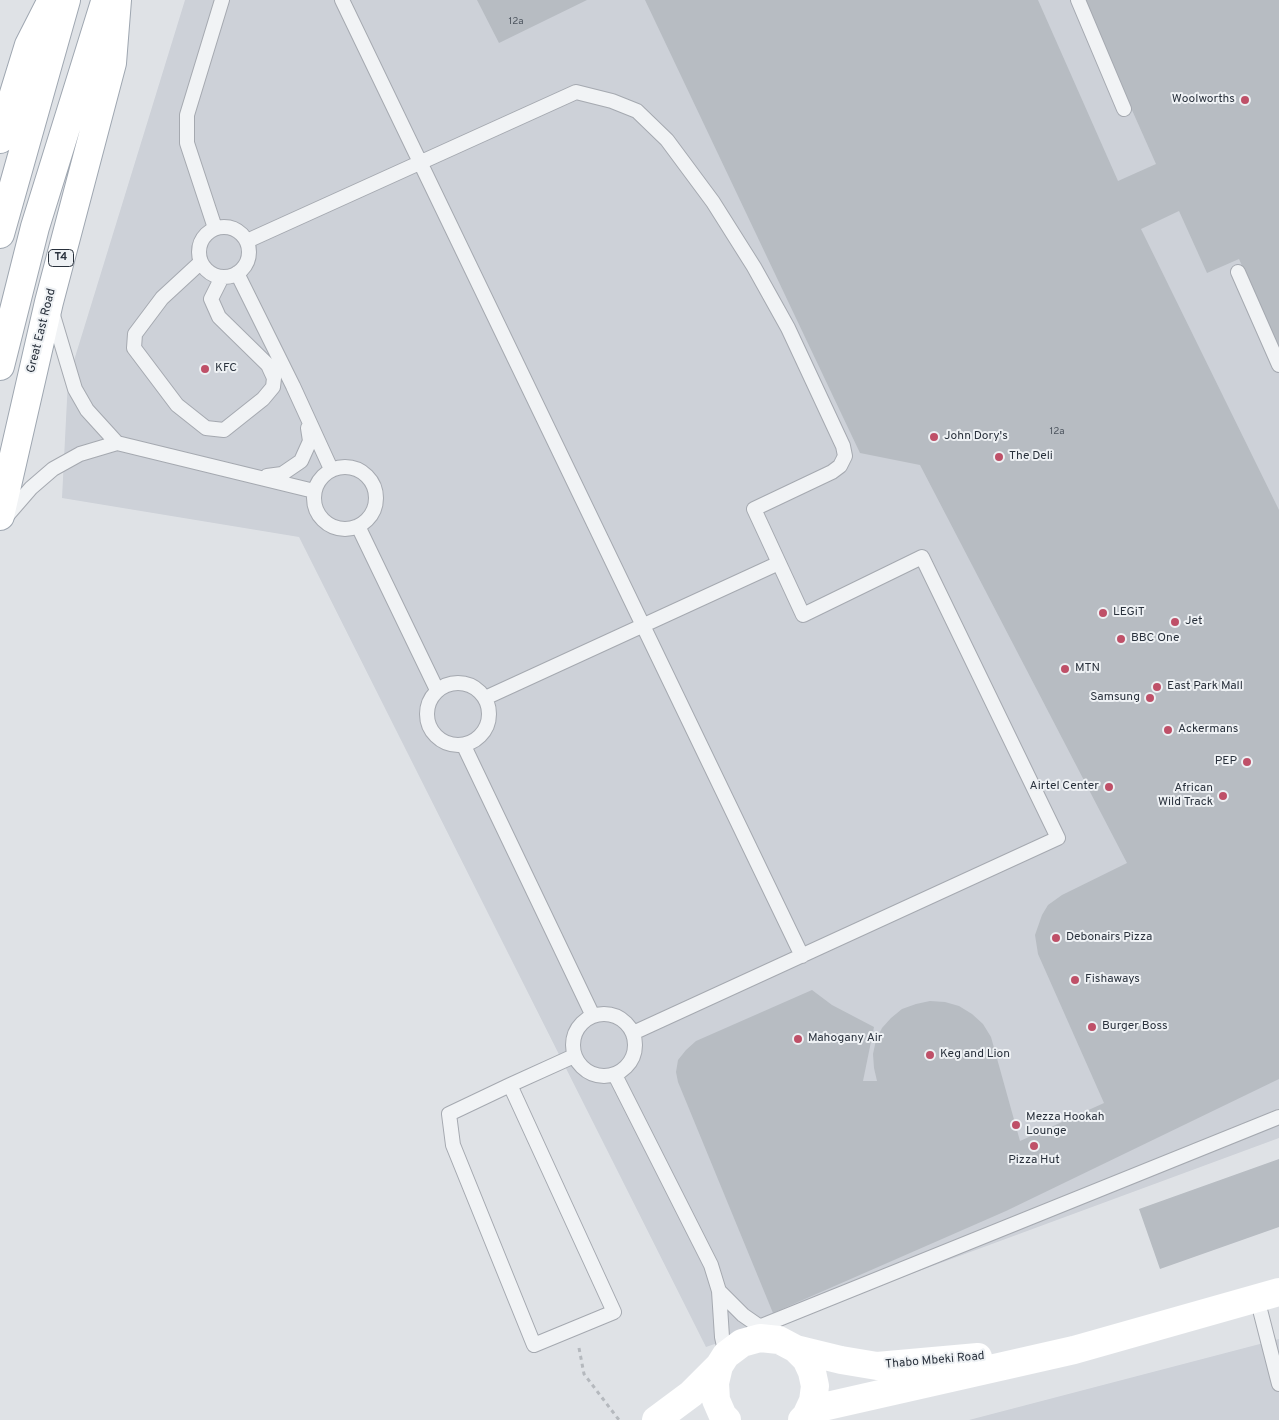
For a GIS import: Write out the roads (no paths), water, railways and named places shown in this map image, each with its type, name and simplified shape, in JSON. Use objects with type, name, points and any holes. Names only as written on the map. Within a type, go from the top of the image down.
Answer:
[{"type":"main road","points":[[0,139],[29,45],[52,0]]},
{"type":"main road","points":[[0,234],[66,0]]},
{"type":"main road","name":"T4","points":[[0,366],[35,227],[106,0]]},
{"type":"main road","name":"Great East Road","points":[[0,516],[49,302],[112,63],[117,0]]},
{"type":"main road","name":"Thabo Mbeki Road","points":[[804,1417],[823,1407],[1074,1350],[1268,1295]]},
{"type":"main road","name":"Thabo Mbeki Road","points":[[656,1420],[691,1394],[742,1343],[760,1338],[778,1338],[842,1360],[877,1366],[1074,1350]]},
{"type":"main road","name":"Thabo Mbeki Road","points":[[778,1338],[806,1359],[812,1372],[814,1386],[813,1401],[804,1417]]},
{"type":"main road","points":[[723,1361],[714,1383],[716,1400],[723,1416],[727,1420]]},
{"type":"lane","points":[[215,228],[187,143],[187,115],[222,0]]},
{"type":"lane","points":[[342,0],[802,956]]},
{"type":"lane","points":[[1078,0],[1124,109]]},
{"type":"lane","points":[[247,241],[576,92],[612,101],[637,110],[667,140],[713,202],[754,267],[788,328],[842,446],[845,456],[840,466],[832,472],[754,509],[803,615],[922,557],[1058,838],[633,1033]]},
{"type":"lane","points":[[228,226],[239,231],[247,241],[250,253],[246,265],[237,273],[222,277],[209,272],[202,262],[200,249],[204,236],[215,228],[228,226]]},
{"type":"lane","points":[[202,262],[162,298],[134,334],[134,348],[177,405],[206,428],[224,430],[263,399],[273,387],[274,378],[268,366],[219,317],[212,299],[222,277]]},
{"type":"lane","points":[[1238,272],[1279,365]]},
{"type":"lane","points":[[237,273],[293,386],[331,470]]},
{"type":"lane","points":[[49,302],[75,389],[87,410],[117,443]]},
{"type":"lane","points":[[259,477],[282,474],[301,461],[310,441],[307,419]]},
{"type":"lane","points":[[0,524],[31,488],[53,469],[80,454],[117,443],[314,491]]},
{"type":"lane","points":[[352,467],[370,479],[374,489],[375,506],[367,520],[358,526],[338,529],[325,522],[316,511],[314,491],[323,475],[331,470],[352,467]]},
{"type":"lane","points":[[358,526],[437,690]]},
{"type":"lane","points":[[485,698],[779,563]]},
{"type":"lane","points":[[468,684],[478,690],[485,698],[489,709],[489,721],[484,732],[475,741],[464,746],[454,746],[446,744],[432,732],[426,715],[431,697],[437,690],[446,685],[468,684]]},
{"type":"lane","points":[[464,746],[593,1016]]},
{"type":"lane","points":[[605,1014],[616,1017],[626,1024],[633,1033],[634,1053],[624,1070],[615,1075],[598,1077],[591,1074],[578,1064],[574,1056],[572,1046],[578,1028],[584,1021],[593,1016],[605,1014]]},
{"type":"lane","points":[[510,1085],[614,1312],[534,1345],[453,1145],[449,1114],[510,1085],[574,1056]]},
{"type":"lane","points":[[615,1075],[711,1265],[718,1292],[723,1361]]},
{"type":"lane","points":[[718,1292],[743,1315],[778,1338],[1279,1116]]},
{"type":"lane","points":[[1268,1295],[1279,1384]]},
{"type":"place","name":"Woolworths","points":[[1245,100]]},
{"type":"place","name":"KFC","points":[[205,369]]},
{"type":"place","name":"John Dory's","points":[[934,437]]},
{"type":"place","name":"The Deli","points":[[999,457]]},
{"type":"place","name":"LEGiT","points":[[1103,613]]},
{"type":"place","name":"Jet","points":[[1175,622]]},
{"type":"place","name":"BBC One","points":[[1121,639]]},
{"type":"place","name":"MTN","points":[[1065,669]]},
{"type":"place","name":"East Park Mall","points":[[1157,687]]},
{"type":"place","name":"Samsung","points":[[1150,698]]},
{"type":"place","name":"Ackermans","points":[[1168,730]]},
{"type":"place","name":"PEP","points":[[1247,762]]},
{"type":"place","name":"Airtel Center","points":[[1109,787]]},
{"type":"place","name":"African Wild Track","points":[[1223,796]]},
{"type":"place","name":"Debonairs Pizza","points":[[1056,938]]},
{"type":"place","name":"Fishaways","points":[[1075,980]]},
{"type":"place","name":"Burger Boss","points":[[1092,1027]]},
{"type":"place","name":"Mahogany Air","points":[[798,1039]]},
{"type":"place","name":"Keg and Lion","points":[[930,1055]]},
{"type":"place","name":"Mezza Hookah Lounge","points":[[1016,1125]]},
{"type":"place","name":"Pizza Hut","points":[[1034,1146]]}]
